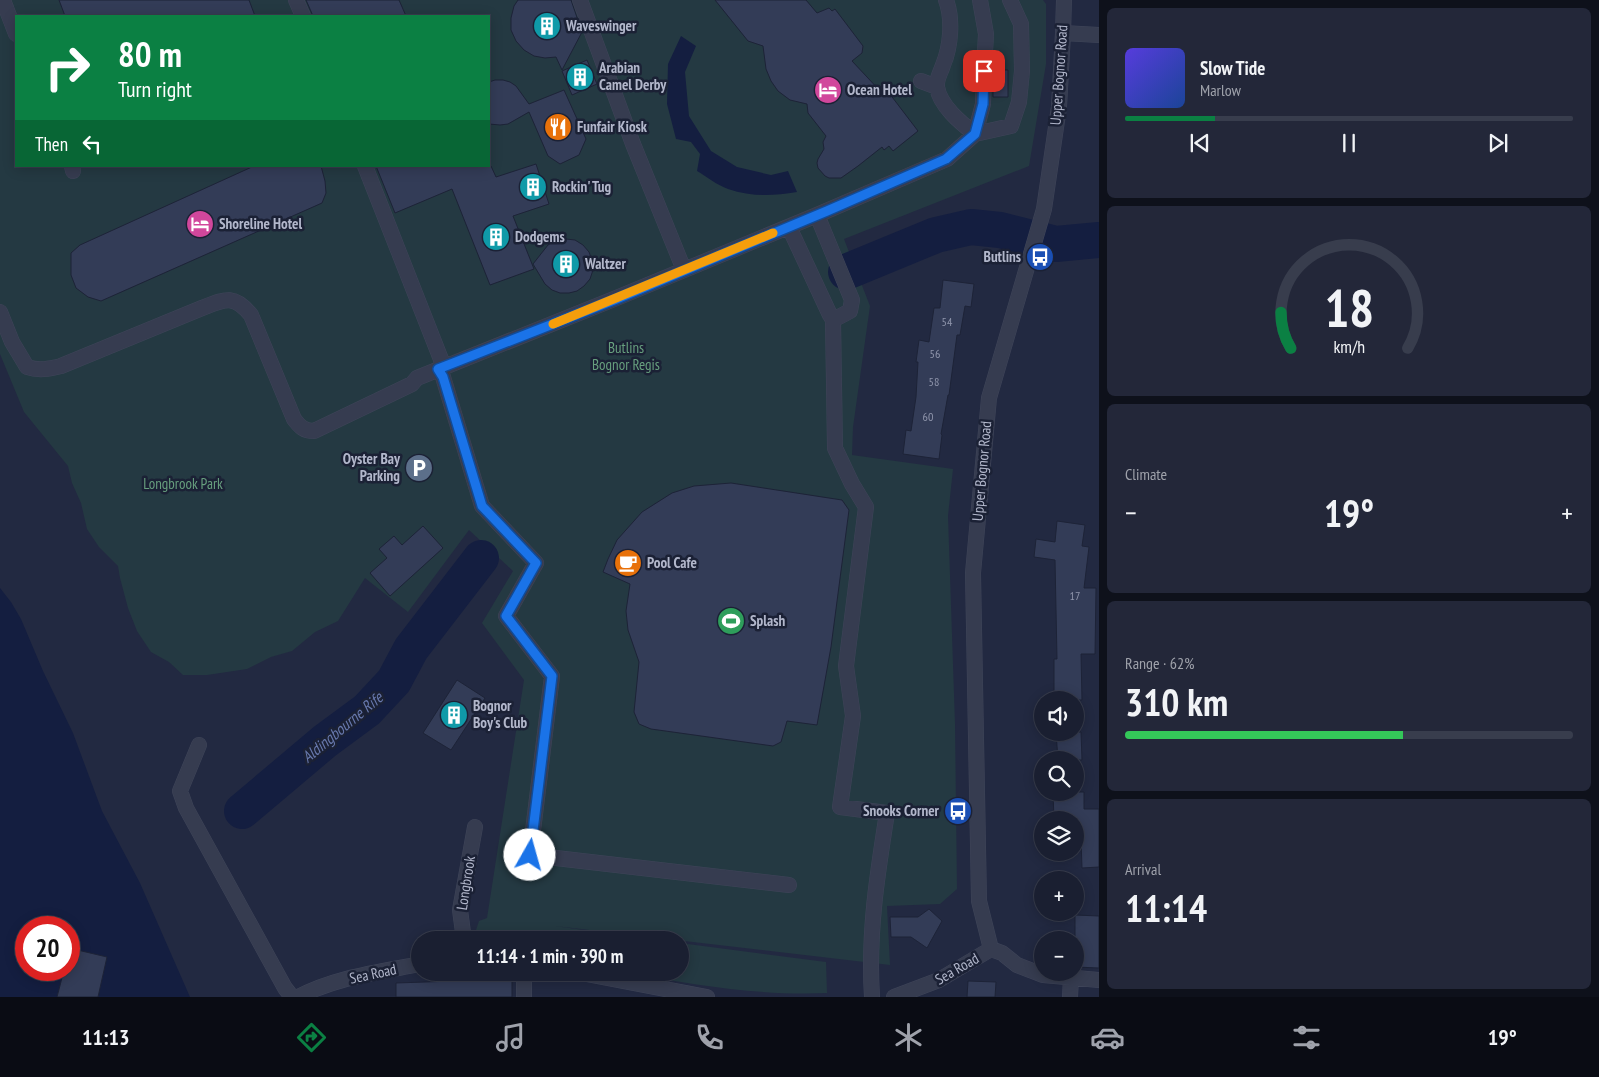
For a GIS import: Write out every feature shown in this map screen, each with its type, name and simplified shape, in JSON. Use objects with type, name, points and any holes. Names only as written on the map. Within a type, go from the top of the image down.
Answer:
[{"type":"street","points":[[296,0],[303,15]]},
{"type":"street","points":[[580,0],[633,144],[684,270]]},
{"type":"street","points":[[946,0],[951,28],[944,63],[937,78],[937,87],[944,102],[956,119],[975,134]]},
{"type":"street","points":[[975,134],[983,104],[986,34],[980,0]]},
{"type":"street","points":[[0,312],[26,367],[46,370],[61,366],[220,301],[234,301],[244,306],[251,315],[294,420],[306,431],[314,431],[412,384],[417,378],[789,227],[946,159],[975,134],[1011,126],[1019,102],[1022,71],[1021,24],[1010,0]]},
{"type":"street","name":"Upper Bognor Road","points":[[991,949],[979,901],[973,573],[989,398],[1044,210],[1059,107],[1064,0]]},
{"type":"street","points":[[3,6],[15,32]]},
{"type":"street","points":[[1063,33],[1099,34]]},
{"type":"street","points":[[921,81],[937,87]]},
{"type":"street","points":[[365,167],[393,235],[441,368],[482,506],[536,563],[506,616],[552,676],[530,855],[789,885]]},
{"type":"street","points":[[817,215],[852,300],[850,311],[833,320]]},
{"type":"street","points":[[789,227],[833,320],[836,448],[852,484],[866,507],[846,666],[854,716],[840,807],[887,813],[874,894],[870,965],[872,997]]},
{"type":"street","points":[[198,745],[180,791],[186,808],[285,988],[287,996]]},
{"type":"street","name":"Longbrook","points":[[463,931],[460,910],[476,827]]},
{"type":"street","points":[[991,949],[1002,953],[1017,965],[1034,972]]},
{"type":"street","name":"Sea Road","points":[[894,997],[939,980],[991,949]]},
{"type":"street","name":"Sea Road","points":[[298,997],[312,990],[351,977],[411,966]]},
{"type":"street","points":[[1084,978],[1099,980]]},
{"type":"street","points":[[524,981],[524,997]]},
{"type":"street","points":[[621,981],[706,997]]},
{"type":"street","points":[[1070,997],[1071,981]]},
{"type":"green space","name":"Butlins Bognor Regis","points":[[0,0],[1043,0],[1046,4],[1046,64],[1029,166],[844,239],[870,306],[853,427],[852,455],[953,469],[948,516],[955,724],[957,889],[940,904],[887,906],[890,965],[689,942],[689,931],[598,931],[555,926],[591,931],[476,931],[479,921],[487,918],[524,680],[482,623],[513,571],[469,530],[408,612],[365,578],[338,621],[315,632],[292,651],[271,657],[247,669],[207,675],[183,675],[169,662],[151,652],[137,631],[128,608],[118,566],[99,547],[87,529],[81,503],[72,483],[68,466],[24,412],[0,354]]},
{"type":"green space","points":[[689,944],[826,962],[827,993],[777,993],[678,981],[689,981]]},
{"type":"water","points":[[681,36],[696,46],[685,72],[689,116],[711,151],[737,167],[771,175],[788,171],[797,192],[754,195],[737,192],[716,183],[697,171],[700,154],[691,142],[676,139],[667,104],[668,64]]},
{"type":"water","points":[[0,588],[21,619],[43,671],[73,733],[102,811],[140,883],[190,997],[0,997]]},
{"type":"building","points":[[59,0],[249,0],[255,15],[65,15]]},
{"type":"building","points":[[306,0],[399,0],[406,15],[313,15]]},
{"type":"building","name":"Waveswinger","points":[[518,0],[571,0],[582,32],[562,70],[556,57],[534,56],[524,50],[516,41],[511,30],[511,18],[514,6]]},
{"type":"building","name":"Ocean Hotel","points":[[715,0],[806,0],[817,13],[829,8],[832,11],[835,9],[863,46],[862,53],[852,61],[882,93],[886,89],[918,131],[893,151],[889,146],[884,150],[882,147],[841,178],[825,176],[818,168],[817,163],[824,149],[823,142],[826,136],[808,113],[807,104],[790,100],[778,91],[766,69],[763,46],[748,41]]},
{"type":"building","name":"Arabian Camel Derby","points":[[587,60],[597,84],[572,95],[562,71]]},
{"type":"building","points":[[993,70],[1008,70],[1008,97],[993,97]]},
{"type":"building","name":"Funfair Kiosk","points":[[503,80],[510,82],[516,86],[529,104],[564,90],[586,139],[579,155],[560,164],[548,156],[529,112],[508,124],[490,124],[490,82]]},
{"type":"building","points":[[536,164],[549,204],[513,216],[534,269],[490,285],[452,189],[395,213],[376,167],[491,166],[496,177]]},
{"type":"building","name":"Shoreline Hotel","points":[[252,167],[321,167],[326,193],[322,203],[101,301],[88,297],[76,288],[71,275],[71,253],[80,245]]},
{"type":"building","name":"Waltzer","points":[[556,240],[575,240],[583,245],[589,252],[593,270],[590,279],[577,291],[560,293],[552,290],[545,284],[533,264],[548,245]]},
{"type":"building","points":[[943,280],[974,284],[971,307],[965,306],[960,335],[957,335],[949,395],[941,434],[939,459],[903,454],[906,430],[911,431],[916,397],[918,362],[916,362],[919,340],[929,342],[934,308],[940,308]]},
{"type":"building","name":"Splash","points":[[731,483],[842,500],[849,510],[831,647],[817,725],[787,721],[781,742],[773,746],[651,729],[639,724],[634,712],[639,662],[628,630],[626,611],[630,584],[603,572],[617,540],[642,512],[672,493],[694,486]]},
{"type":"building","points":[[1057,521],[1085,525],[1082,546],[1089,547],[1084,588],[1096,588],[1095,654],[1081,654],[1082,691],[1054,691],[1054,659],[1057,659],[1055,560],[1034,557],[1036,539],[1055,542]]},
{"type":"building","points":[[423,526],[443,548],[390,596],[370,573],[387,558],[379,549],[394,536],[402,545]]},
{"type":"building","name":"Bognor Boy's Club","points":[[457,680],[485,698],[451,750],[423,733]]},
{"type":"building","points":[[1057,741],[1081,741],[1082,751],[1057,751]]},
{"type":"building","points":[[1053,801],[1084,801],[1084,809],[1099,809],[1099,867],[1082,868],[1082,861],[1084,861],[1084,811],[1054,811]]},
{"type":"building","points":[[929,909],[942,921],[927,948],[911,937],[891,937],[890,917],[918,917]]},
{"type":"building","points":[[1084,915],[1099,916],[1099,968],[1084,967],[1084,931],[1075,931],[1075,921],[1084,921]]},
{"type":"building","points":[[80,951],[107,957],[98,997],[57,997],[61,981],[80,981]]},
{"type":"building","points":[[512,981],[512,997],[396,997],[396,983]]},
{"type":"building","points":[[968,981],[996,982],[995,997],[967,997]]},
{"type":"waterway","name":"Aldingbourne Rife","points":[[846,272],[936,235],[971,227],[1000,230],[1056,244],[1099,240]]},
{"type":"waterway","name":"Aldingbourne Rife","points":[[242,811],[325,741],[367,710],[394,681],[411,649],[481,558]]},
{"type":"slow traffic","points":[[553,324],[773,233]]},
{"type":"place","name":"Waveswinger","points":[[547,26]]},
{"type":"place","name":"Arabian Camel Derby","points":[[580,77]]},
{"type":"place","name":"Ocean Hotel","points":[[828,90]]},
{"type":"place","name":"Funfair Kiosk","points":[[558,127]]},
{"type":"place","name":"Rockin' Tug","points":[[533,187]]},
{"type":"place","name":"Shoreline Hotel","points":[[200,224]]},
{"type":"place","name":"Dodgems","points":[[496,237]]},
{"type":"place","name":"Butlins","points":[[1040,257]]},
{"type":"place","name":"Waltzer","points":[[566,264]]},
{"type":"place","name":"Oyster Bay Parking","points":[[419,468]]},
{"type":"place","name":"Pool Cafe","points":[[628,563]]},
{"type":"place","name":"Splash","points":[[731,621]]},
{"type":"place","name":"Bognor Boy's Club","points":[[454,715]]},
{"type":"place","name":"Snooks Corner","points":[[958,811]]},
{"type":"route","points":[[530,855],[552,676],[506,616],[536,563],[482,506],[443,377],[438,369],[614,300],[946,159],[975,134],[983,104],[984,71]]},
{"type":"park label","name":"Longbrook Park","points":[[183,484]]}]
